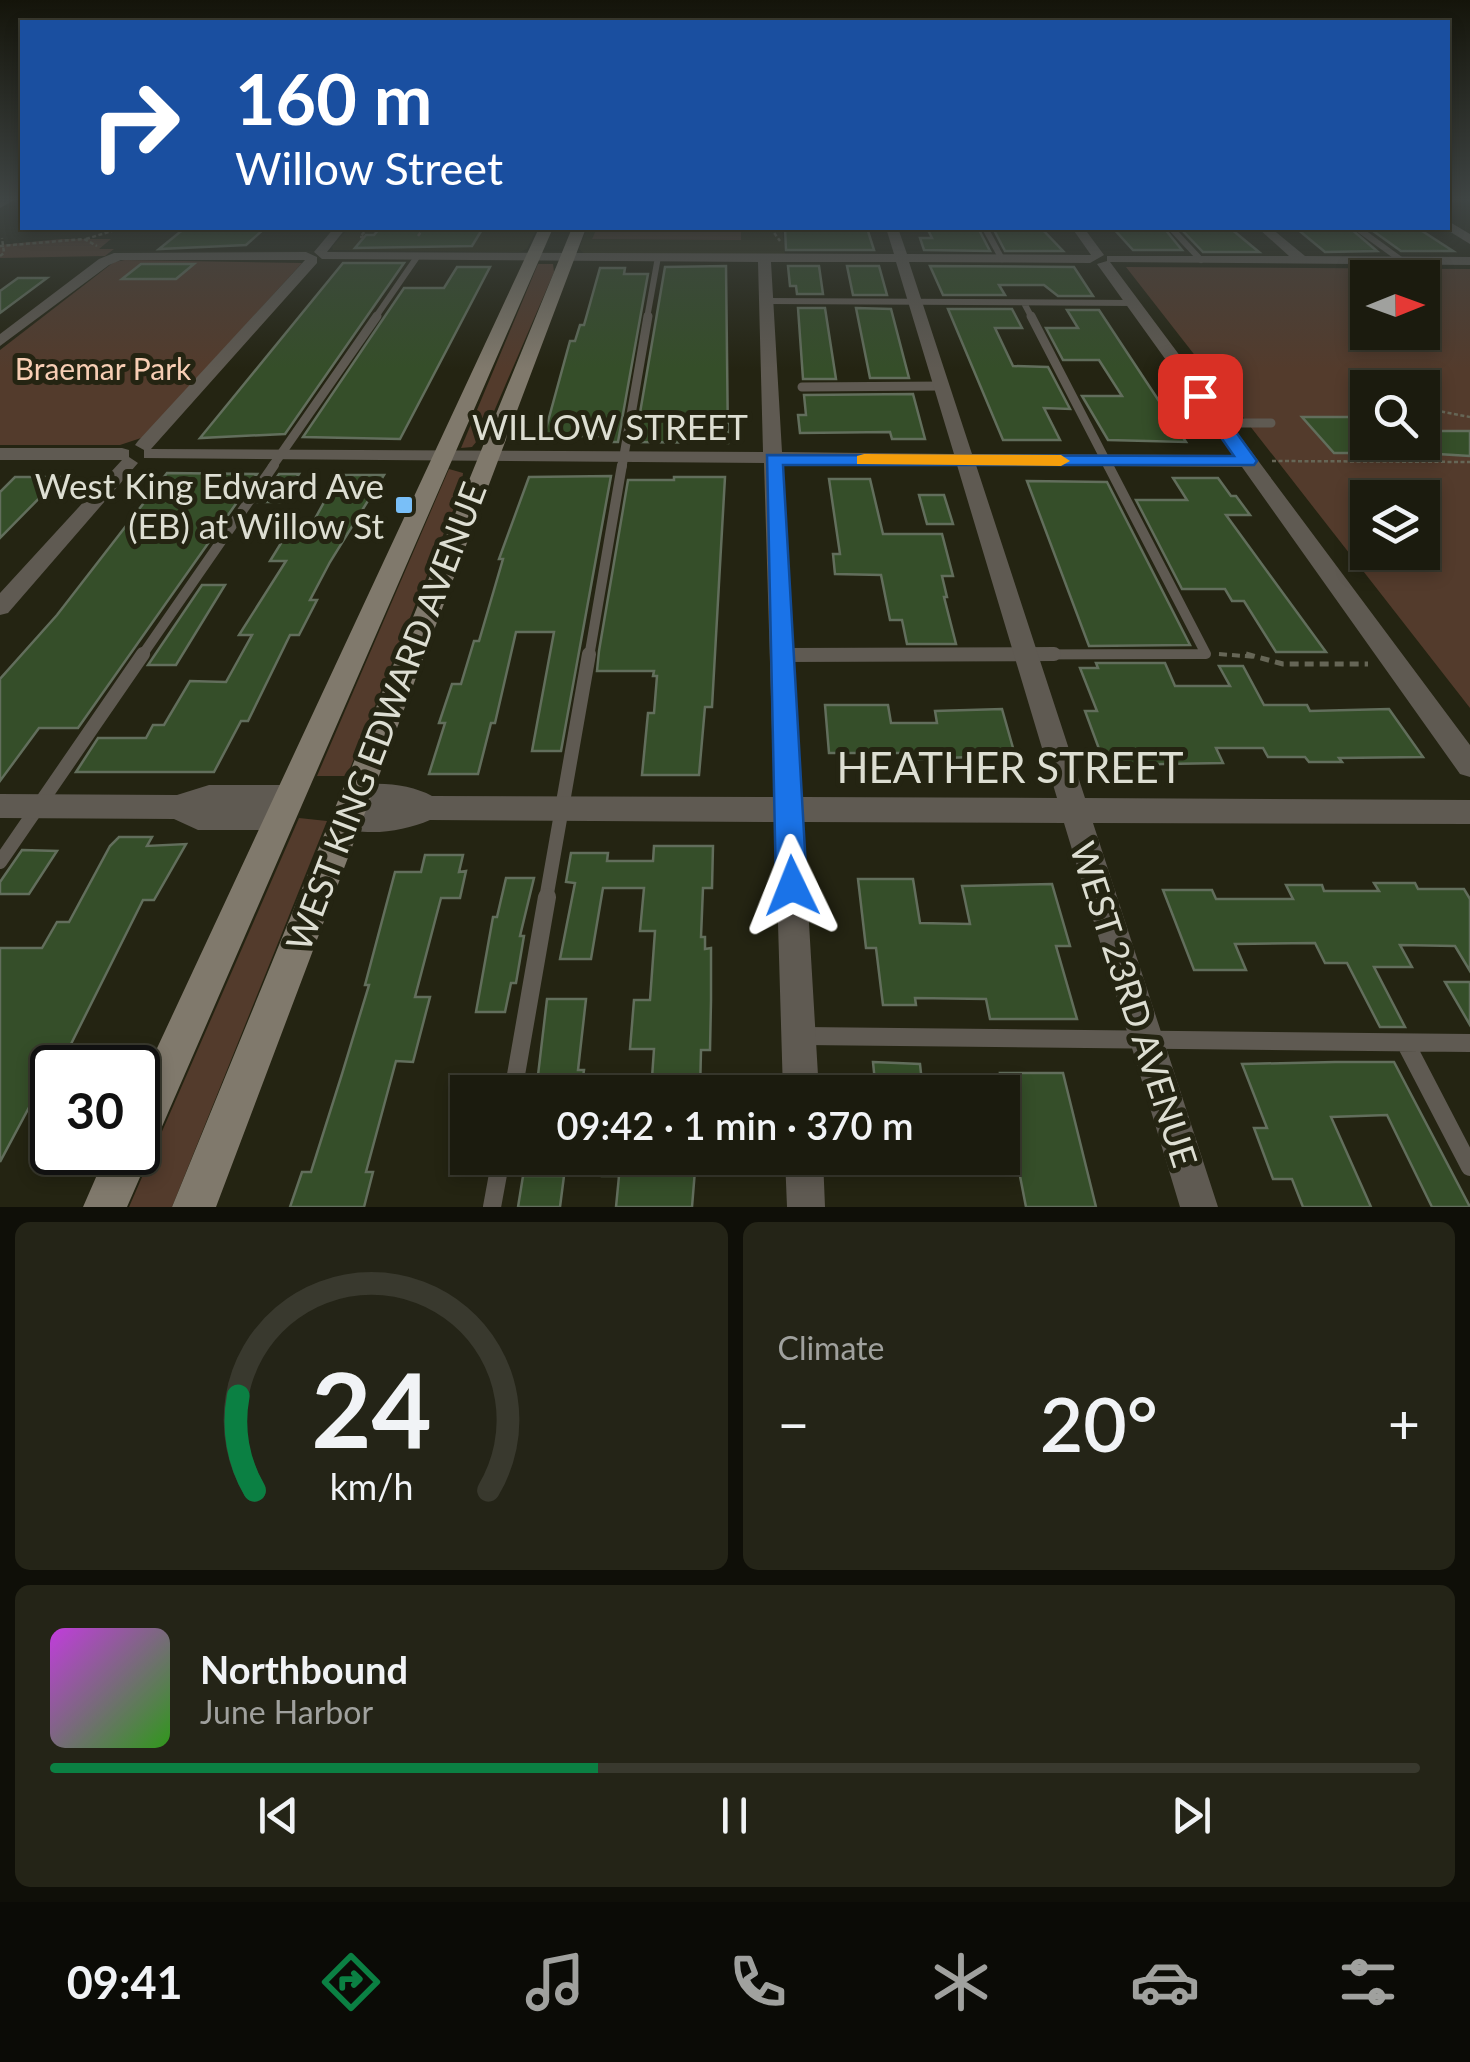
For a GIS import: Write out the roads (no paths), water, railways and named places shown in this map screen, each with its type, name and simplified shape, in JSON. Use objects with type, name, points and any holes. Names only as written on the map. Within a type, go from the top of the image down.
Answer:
[{"type":"main road","name":"WEST KING EDWARD AVENUE","points":[[160,1085],[534,257]]},
{"type":"main road","name":"WEST KING EDWARD AVENUE","points":[[194,1207],[566,257]]},
{"type":"main road","points":[[104,1207],[119,1175]]},
{"type":"street","points":[[0,342],[111,256]]},
{"type":"street","points":[[0,454],[125,458],[148,450],[316,256]]},
{"type":"street","points":[[455,256],[1350,260]]},
{"type":"street","points":[[1099,256],[1470,766]]},
{"type":"street","points":[[1298,256],[1302,260]]},
{"type":"street","points":[[764,258],[800,1075]]},
{"type":"street","name":"WEST 23RD AVENUE","points":[[902,259],[1199,1207]]},
{"type":"street","points":[[1440,260],[1470,260]]},
{"type":"street","name":"WILLOW STREET","points":[[148,450],[624,459],[1248,461]]},
{"type":"street","points":[[0,607],[125,458]]},
{"type":"street","points":[[0,806],[177,807],[198,817],[284,807]]},
{"type":"street","name":"HEATHER STREET","points":[[349,808],[404,818],[429,808],[1470,812]]},
{"type":"street","points":[[805,1175],[806,1207]]},
{"type":"lane","points":[[0,862],[417,256]]},
{"type":"lane","points":[[1198,256],[1201,260]]},
{"type":"lane","points":[[1396,256],[1401,260]]},
{"type":"lane","points":[[515,1075],[658,257]]},
{"type":"lane","points":[[767,301],[1132,303]]},
{"type":"lane","points":[[784,655],[1206,654],[1024,303]]},
{"type":"lane","points":[[802,387],[943,386]]},
{"type":"lane","points":[[1220,423],[1271,423]]},
{"type":"lane","points":[[799,1036],[1470,1042]]},
{"type":"lane","points":[[1406,1044],[1470,1167]]},
{"type":"lane","points":[[492,1207],[498,1175]]},
{"type":"place","name":"West King Edward Ave (EB) at Willow St","points":[[404,505]]},
{"type":"park label","name":"Braemar Park","points":[[103,368]]}]
